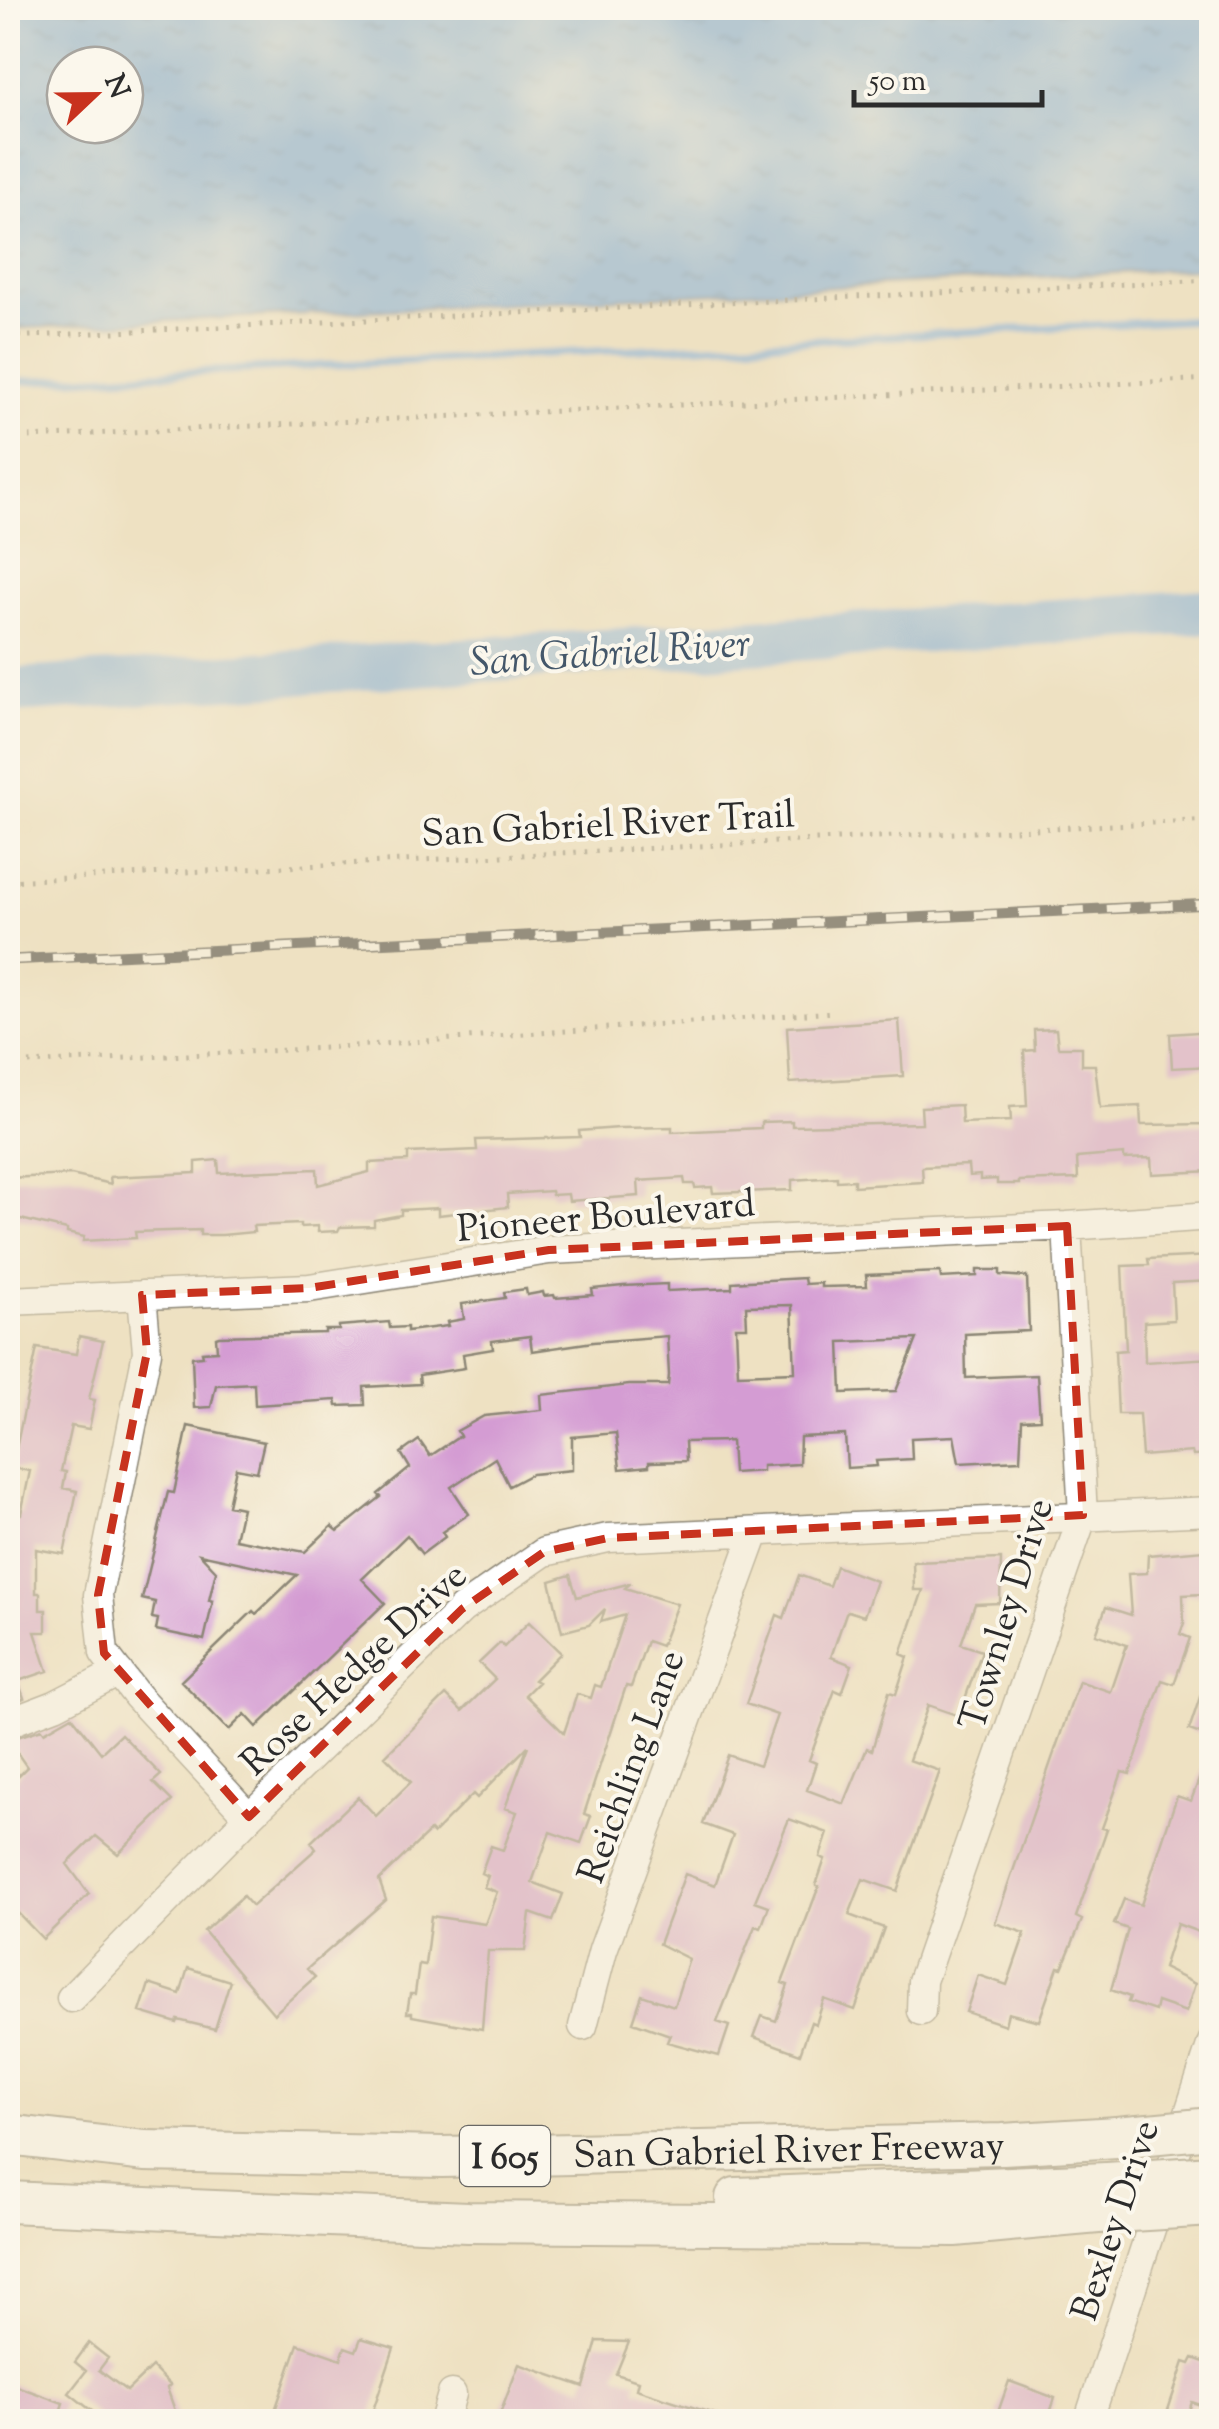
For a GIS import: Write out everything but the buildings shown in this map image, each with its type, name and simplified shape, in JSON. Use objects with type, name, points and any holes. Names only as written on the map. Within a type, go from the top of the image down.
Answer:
[{"type":"highway","name":"San Gabriel River Freeway","points":[[8,2202],[468,2222],[955,2226],[1108,2175],[1212,2128]]},
{"type":"highway","name":"San Gabriel River Freeway","points":[[8,2135],[144,2151],[442,2157],[1003,2144],[1212,2206]]},
{"type":"highway","points":[[1108,2175],[1212,2160]]},
{"type":"highway","points":[[1108,2175],[1212,2176]]},
{"type":"street","name":"Pioneer Boulevard","points":[[8,1301],[309,1288],[549,1250],[1212,1216]]},
{"type":"street","name":"Townley Drive","points":[[921,2011],[922,1981],[1083,1516],[1067,1226]]},
{"type":"street","points":[[142,1295],[147,1352],[98,1595],[104,1654],[248,1817]]},
{"type":"street","name":"Rose Hedge Drive","points":[[71,1998],[248,1817],[462,1609],[544,1552],[608,1538],[1212,1511]]},
{"type":"street","name":"Reichling Lane","points":[[583,2026],[603,1950],[755,1533]]},
{"type":"street","points":[[8,1723],[56,1705],[119,1672]]},
{"type":"street","name":"Bexley Drive","points":[[1088,2422],[1212,2042]]},
{"type":"street","points":[[444,2422],[452,2394]]},
{"type":"path","points":[[8,338],[1212,280]]},
{"type":"path","points":[[8,438],[1212,379]]},
{"type":"path","name":"San Gabriel River Trail","points":[[8,880],[1212,820]]},
{"type":"path","points":[[8,1064],[326,1048],[834,1012]]},
{"type":"highlighted area","points":[[1067,1226],[1083,1515],[608,1538],[544,1552],[462,1609],[249,1817],[104,1653],[98,1595],[147,1352],[142,1295],[309,1288],[549,1250]]},
{"type":"water","points":[[8,8],[1211,8],[1211,268],[8,329]]},
{"type":"waterway","points":[[8,382],[1212,319]]},
{"type":"waterway","name":"San Gabriel River","points":[[8,691],[1212,611]]},
{"type":"railway","points":[[8,960],[1212,904]]}]
